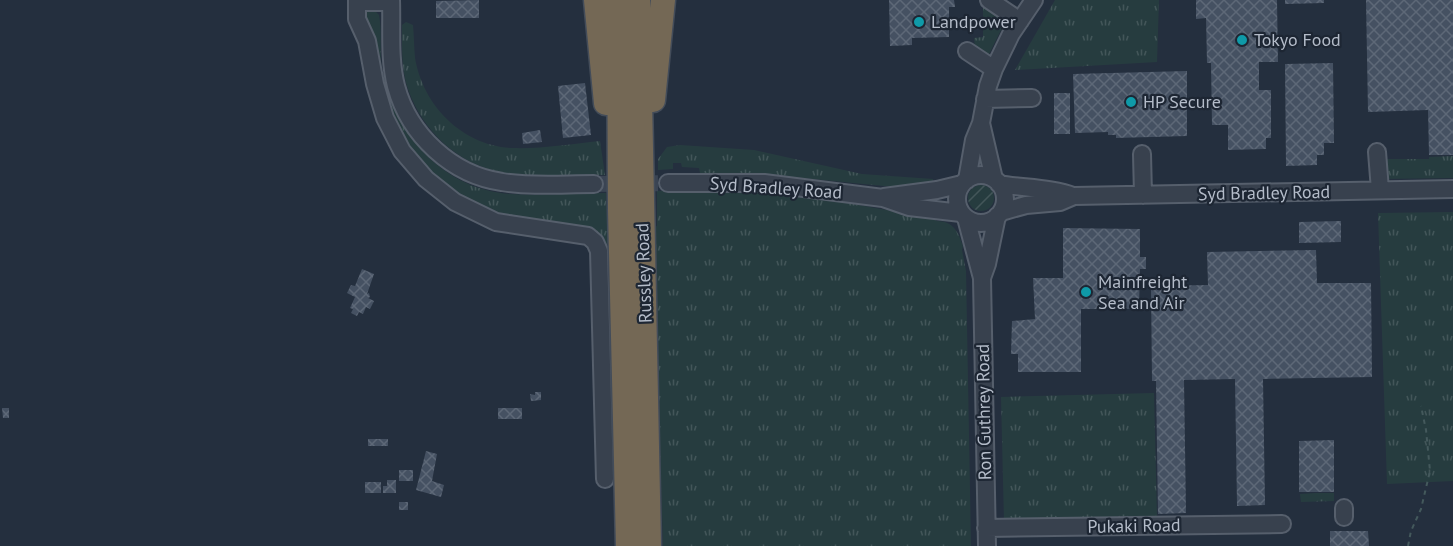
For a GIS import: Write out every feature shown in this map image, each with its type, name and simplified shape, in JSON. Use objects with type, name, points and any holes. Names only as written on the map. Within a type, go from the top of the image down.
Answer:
[{"type":"highway","points":[[596,0],[611,152],[621,210]]},
{"type":"highway","name":"Russley Road","points":[[619,0],[628,546]]},
{"type":"highway","name":"Russley Road","points":[[638,0],[649,546]]},
{"type":"highway","points":[[644,256],[663,0]]},
{"type":"street","points":[[989,0],[1020,21]]},
{"type":"street","points":[[981,123],[1004,202],[999,214],[991,220],[978,223],[964,215],[957,199],[981,123],[994,69],[1011,34],[1034,0]]},
{"type":"street","points":[[594,184],[499,182],[466,170],[440,154],[411,121],[396,87],[392,61],[391,1],[357,1],[357,19],[368,41],[375,84],[384,118],[402,151],[421,174],[455,202],[496,222],[588,236],[595,242],[599,251],[605,479]]},
{"type":"street","points":[[967,51],[994,69]]},
{"type":"street","points":[[985,99],[1032,98]]},
{"type":"street","points":[[1377,152],[1380,190]]},
{"type":"street","points":[[1142,154],[1143,195]]},
{"type":"street","points":[[964,182],[980,175],[997,181]]},
{"type":"street","name":"Syd Bradley Road","points":[[997,181],[1034,189],[1062,191],[1074,196]]},
{"type":"street","name":"Syd Bradley Road","points":[[883,198],[938,190],[964,182]]},
{"type":"street","name":"Syd Bradley Road","points":[[668,183],[764,183],[883,198],[909,207],[964,215]]},
{"type":"street","name":"Syd Bradley Road","points":[[999,214],[1026,205],[1060,202],[1074,196],[1453,189]]},
{"type":"street","name":"Ron Guthrey Road","points":[[982,278],[999,214]]},
{"type":"street","name":"Ron Guthrey Road","points":[[964,215],[982,278],[987,546]]},
{"type":"street","name":"Pukaki Road","points":[[986,528],[1205,519],[1282,524]]},
{"type":"path","points":[[1408,546],[1411,531],[1421,509],[1430,471],[1421,406]]},
{"type":"green space","points":[[1055,0],[1159,0],[1157,62],[1015,70]]},
{"type":"green space","points":[[983,6],[1001,18],[1004,24],[988,56],[975,48],[974,38],[983,37]]},
{"type":"green space","points":[[375,11],[379,15],[382,71],[391,101],[401,122],[429,157],[446,171],[465,182],[487,190],[522,195],[606,193],[608,243],[606,244],[592,229],[510,218],[464,201],[439,185],[401,143],[389,116],[364,14]]},
{"type":"green space","points":[[406,22],[413,25],[415,58],[419,76],[427,92],[436,107],[462,131],[494,146],[512,148],[600,141],[605,175],[516,175],[487,169],[457,154],[444,144],[423,119],[408,89],[402,49],[402,25]]},
{"type":"green space","points":[[680,145],[754,150],[862,174],[933,179],[933,185],[894,187],[751,173],[700,173],[699,168],[682,167],[681,163],[673,163],[673,169],[658,170],[658,159],[667,147]]},
{"type":"green space","points":[[1453,156],[1453,178],[1381,179],[1386,159],[1429,159],[1429,157]]},
{"type":"green space","points":[[981,185],[990,189],[994,198],[990,207],[981,211],[972,207],[968,198],[972,189]]},
{"type":"green space","points":[[695,190],[786,194],[905,213],[935,215],[936,221],[947,223],[954,228],[963,246],[966,271],[971,546],[663,546],[653,227],[657,226],[657,191]]},
{"type":"green space","points":[[1453,212],[1453,481],[1387,484],[1378,213]]},
{"type":"green space","points":[[1154,393],[1157,517],[1004,521],[1001,397]]},
{"type":"green space","points":[[1334,493],[1334,501],[1301,502],[1300,494]]},
{"type":"building","points":[[479,0],[479,18],[436,18],[436,1]]},
{"type":"building","name":"Landpower","points":[[889,0],[954,0],[955,7],[949,7],[949,37],[912,38],[912,45],[890,46]]},
{"type":"building","points":[[1196,0],[1277,0],[1278,62],[1259,62],[1259,90],[1271,90],[1271,138],[1266,138],[1266,149],[1228,150],[1228,125],[1212,125],[1211,63],[1207,63],[1206,18],[1196,19]]},
{"type":"building","points":[[1285,0],[1324,0],[1324,3],[1285,4]]},
{"type":"building","points":[[1366,0],[1453,0],[1453,155],[1429,155],[1428,110],[1368,112]]},
{"type":"building","points":[[1333,63],[1334,143],[1324,143],[1324,155],[1317,155],[1317,165],[1286,166],[1285,64]]},
{"type":"building","name":"HP Secure","points":[[1187,71],[1187,136],[1116,138],[1116,135],[1108,135],[1108,132],[1075,133],[1073,74]]},
{"type":"building","points":[[585,83],[591,135],[563,138],[558,86]]},
{"type":"building","points":[[1054,93],[1070,93],[1070,134],[1054,134]]},
{"type":"building","points":[[540,130],[542,142],[523,144],[522,133]]},
{"type":"building","points":[[1341,221],[1341,242],[1299,243],[1299,222]]},
{"type":"building","name":"Mainfreight Sea and Air","points":[[1063,228],[1140,229],[1140,257],[1146,257],[1146,269],[1140,269],[1139,309],[1081,309],[1081,372],[1018,372],[1018,354],[1011,354],[1012,321],[1035,319],[1033,278],[1063,278]]},
{"type":"building","points":[[1316,250],[1317,283],[1371,283],[1372,377],[1263,379],[1265,505],[1237,506],[1235,379],[1184,380],[1186,513],[1158,514],[1156,381],[1152,381],[1151,286],[1208,285],[1207,252]]},
{"type":"building","points":[[362,269],[374,274],[367,294],[369,293],[368,298],[374,301],[370,309],[366,307],[363,314],[359,312],[357,316],[351,313],[353,309],[350,308],[355,297],[347,293],[351,285],[355,286]]},
{"type":"building","points":[[535,392],[541,392],[541,400],[531,401],[530,394],[535,395]]},
{"type":"building","points":[[2,408],[9,408],[9,418],[3,418]]},
{"type":"building","points":[[498,408],[522,408],[522,419],[498,419]]},
{"type":"building","points":[[368,439],[388,439],[388,446],[368,446]]},
{"type":"building","points":[[1334,440],[1334,492],[1299,492],[1299,441]]},
{"type":"building","points":[[426,451],[437,454],[432,481],[444,485],[441,497],[416,490]]},
{"type":"building","points":[[399,470],[413,470],[413,481],[399,481]]},
{"type":"building","points":[[387,480],[396,480],[396,493],[383,493],[383,486],[387,486]]},
{"type":"building","points":[[365,482],[381,482],[381,493],[365,493]]},
{"type":"building","points":[[399,502],[408,502],[408,510],[399,510]]},
{"type":"building","points":[[1330,531],[1368,531],[1369,546],[1330,546]]},
{"type":"tunnel","points":[[594,184],[668,183]]},
{"type":"place","name":"Landpower","points":[[919,22]]},
{"type":"place","name":"Tokyo Food","points":[[1242,40]]},
{"type":"place","name":"HP Secure","points":[[1131,102]]},
{"type":"place","name":"Mainfreight Sea and Air","points":[[1086,292]]}]
